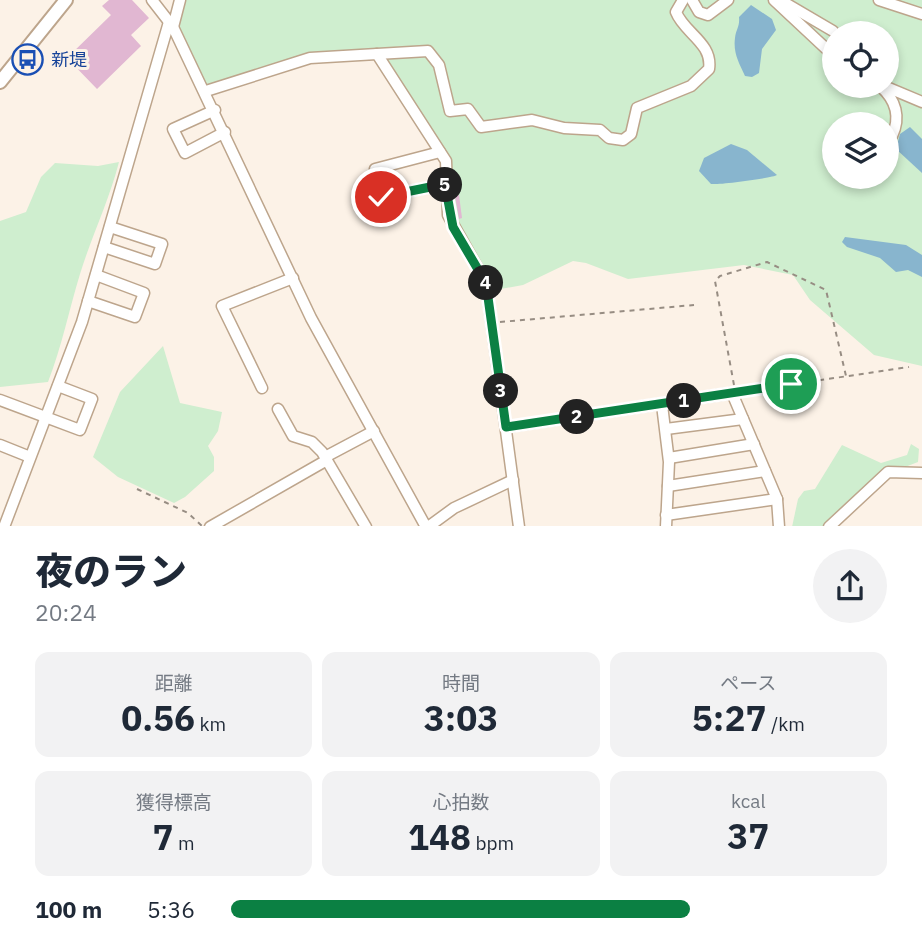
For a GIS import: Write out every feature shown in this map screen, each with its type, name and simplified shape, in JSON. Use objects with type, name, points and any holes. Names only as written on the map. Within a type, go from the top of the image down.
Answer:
[{"type":"main road","points":[[0,82],[66,0]]},
{"type":"street","points":[[152,0],[171,24],[206,91],[293,278],[426,526]]},
{"type":"street","points":[[4,526],[88,301],[180,0]]},
{"type":"street","points":[[206,91],[310,58],[428,51],[439,65],[450,111],[468,109],[481,127],[532,120],[564,128],[600,130],[615,140],[623,140],[631,134],[633,114],[637,108],[691,86],[709,69],[705,48],[676,12],[683,0]]},
{"type":"street","points":[[692,0],[699,12],[708,15],[727,0]]},
{"type":"street","points":[[774,0],[822,45]]},
{"type":"street","points":[[780,0],[822,25]]},
{"type":"street","points":[[879,0],[922,14]]},
{"type":"street","points":[[377,54],[440,152],[447,169],[445,184],[453,227],[486,283],[519,526]]},
{"type":"street","points":[[899,93],[922,102]]},
{"type":"street","points":[[215,110],[173,129],[185,153],[225,132]]},
{"type":"street","points":[[440,152],[375,169],[381,197],[445,184]]},
{"type":"street","points":[[104,247],[155,264],[162,244],[110,227]]},
{"type":"street","points":[[88,301],[135,317],[144,293],[96,275]]},
{"type":"street","points":[[262,388],[222,306],[293,278]]},
{"type":"street","points":[[0,400],[80,430],[92,398],[58,386]]},
{"type":"street","points":[[506,427],[732,393],[777,499],[779,526]]},
{"type":"street","points":[[662,405],[669,458],[666,526]]},
{"type":"street","points":[[278,409],[293,436],[312,442],[326,459],[365,526]]},
{"type":"street","points":[[666,429],[743,419]]},
{"type":"street","points":[[212,526],[374,431]]},
{"type":"street","points":[[669,458],[754,444]]},
{"type":"street","points":[[0,445],[30,457]]},
{"type":"street","points":[[668,486],[765,471]]},
{"type":"street","points":[[830,526],[888,472],[922,473]]},
{"type":"street","points":[[428,526],[454,508],[513,480]]},
{"type":"street","points":[[666,515],[777,499]]},
{"type":"path","points":[[846,376],[826,290],[767,262],[720,275],[715,281],[736,393],[909,367]]},
{"type":"path","points":[[492,323],[694,305]]},
{"type":"path","points":[[137,489],[188,513],[202,526]]},
{"type":"green space","points":[[175,0],[922,0],[922,366],[874,355],[810,300],[793,275],[744,265],[628,279],[586,263],[573,261],[523,285],[490,291],[450,210],[450,163],[383,58],[305,55],[208,86],[177,31]]},
{"type":"green space","points":[[119,162],[80,274],[48,382],[0,387],[0,221],[26,212],[41,177],[55,163],[98,166]]},
{"type":"green space","points":[[163,346],[180,403],[222,412],[218,431],[208,446],[214,457],[214,471],[185,497],[174,503],[118,477],[93,457],[120,392]]},
{"type":"green space","points":[[911,444],[919,449],[918,462],[871,480],[834,526],[792,526],[798,499],[804,491],[815,489],[842,445],[881,463],[907,455]]},
{"type":"water","points":[[751,5],[772,19],[776,30],[762,49],[759,73],[752,77],[745,76],[735,48],[739,17]]},
{"type":"water","points":[[910,127],[922,139],[922,173],[899,152],[900,134]]},
{"type":"water","points":[[731,144],[747,150],[777,175],[711,184],[699,171],[704,158]]},
{"type":"water","points":[[845,237],[906,245],[922,255],[922,277],[908,270],[896,272],[880,258],[847,247],[842,242]]},
{"type":"building","points":[[109,0],[132,0],[149,18],[131,35],[141,46],[97,89],[67,58],[111,15],[102,6]]},
{"type":"building","points":[[459,195],[462,218],[459,219],[455,196]]},
{"type":"place","name":"新堤","points":[[28,60]]},
{"type":"route","points":[[381,197],[445,184],[448,215],[486,283],[506,427],[791,384]]}]
